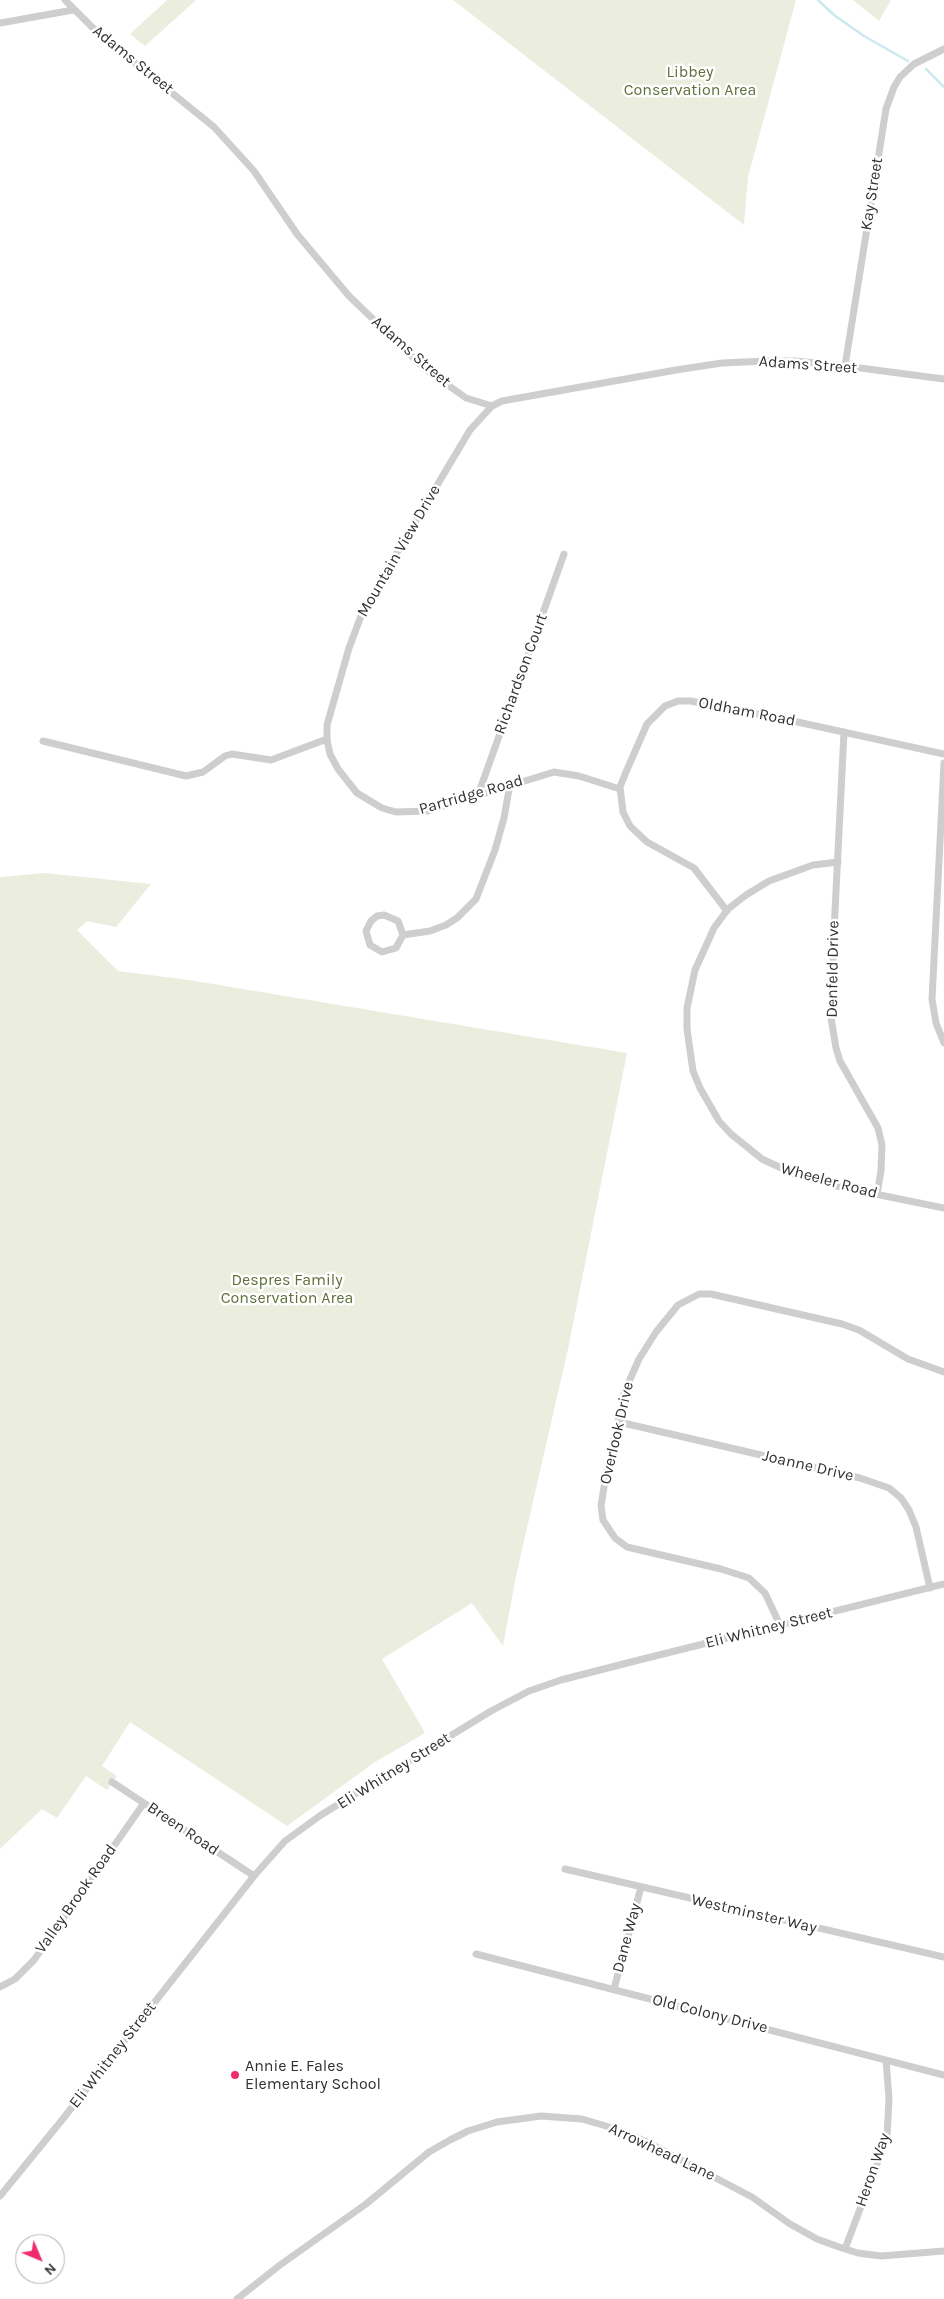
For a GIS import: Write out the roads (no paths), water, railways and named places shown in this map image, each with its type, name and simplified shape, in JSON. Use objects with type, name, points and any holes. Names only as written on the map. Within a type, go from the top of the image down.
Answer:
[{"type":"street","name":"Adams Street","points":[[64,0],[99,34],[221,134],[254,171],[297,234],[349,296],[402,349],[454,391],[466,398],[492,406],[502,401],[661,372],[722,363],[781,360],[944,379]]},
{"type":"street","points":[[0,23],[73,10]]},
{"type":"street","name":"Kay Street","points":[[845,366],[886,110],[894,87],[900,77],[914,64],[944,49]]},
{"type":"street","name":"Mountain View Drive","points":[[327,739],[327,726],[339,681],[364,608],[470,430],[477,420],[492,406]]},
{"type":"street","name":"Richardson Court","points":[[478,794],[564,554]]},
{"type":"street","name":"Oldham Road","points":[[620,789],[647,724],[665,706],[678,701],[691,701],[944,754]]},
{"type":"street","name":"Denfeld Drive","points":[[844,732],[831,998],[833,1034],[840,1061],[878,1128],[882,1145],[881,1171],[877,1194]]},
{"type":"street","points":[[43,741],[186,776],[203,772],[225,756],[232,754],[271,760],[327,739]]},
{"type":"street","name":"Partridge Road","points":[[327,739],[330,754],[347,782],[357,793],[382,808],[409,813],[428,810],[554,772],[579,776],[620,789]]},
{"type":"street","points":[[944,764],[932,999],[936,1023],[944,1043]]},
{"type":"street","points":[[403,935],[446,925],[468,908],[476,899],[495,850],[510,784]]},
{"type":"street","points":[[620,789],[623,812],[630,826],[647,842],[694,868],[727,911]]},
{"type":"street","name":"Wheeler Road","points":[[838,862],[813,865],[789,872],[746,895],[727,911],[714,928],[693,976],[687,1008],[688,1036],[693,1071],[709,1105],[731,1134],[762,1159],[794,1174],[944,1208]]},
{"type":"street","points":[[388,915],[400,924],[403,935],[396,948],[382,952],[370,945],[366,931],[374,918],[388,915]]},
{"type":"street","name":"Overlook Drive","points":[[780,1625],[765,1593],[749,1578],[721,1569],[627,1547],[615,1538],[604,1520],[602,1506],[624,1393],[639,1359],[678,1304],[699,1294],[712,1294],[842,1324],[859,1330],[908,1359],[944,1372]]},
{"type":"street","name":"Joanne Drive","points":[[619,1422],[860,1478],[889,1488],[905,1504],[916,1527],[930,1588]]},
{"type":"street","name":"Eli Whitney Street","points":[[0,2196],[254,1876],[285,1841],[308,1824],[484,1715],[529,1691],[561,1680],[944,1584]]},
{"type":"street","name":"Breen Road","points":[[112,1782],[254,1876]]},
{"type":"street","name":"Valley Brook Road","points":[[0,1987],[15,1979],[34,1960],[144,1803]]},
{"type":"street","name":"Westminster Way","points":[[565,1870],[944,1956]]},
{"type":"street","name":"Dane Way","points":[[614,1990],[627,1933],[641,1887]]},
{"type":"street","name":"Old Colony Drive","points":[[476,1954],[944,2075]]},
{"type":"street","name":"Heron Way","points":[[845,2249],[887,2137],[889,2098],[886,2060]]},
{"type":"street","name":"Arrowhead Lane","points":[[238,2299],[280,2265],[366,2204],[429,2152],[468,2131],[497,2122],[541,2116],[582,2119],[645,2141],[752,2196],[790,2224],[810,2235],[845,2249],[881,2256],[944,2251]]},
{"type":"waterway","points":[[818,0],[834,15],[864,36],[908,61]]},
{"type":"waterway","points":[[926,69],[944,87]]},
{"type":"place","name":"Annie E. Fales Elementary School","points":[[235,2075]]},
{"type":"park label","name":"Libbey Conservation Area","points":[[690,81]]},
{"type":"park label","name":"Despres Family Conservation Area","points":[[287,1289]]}]
